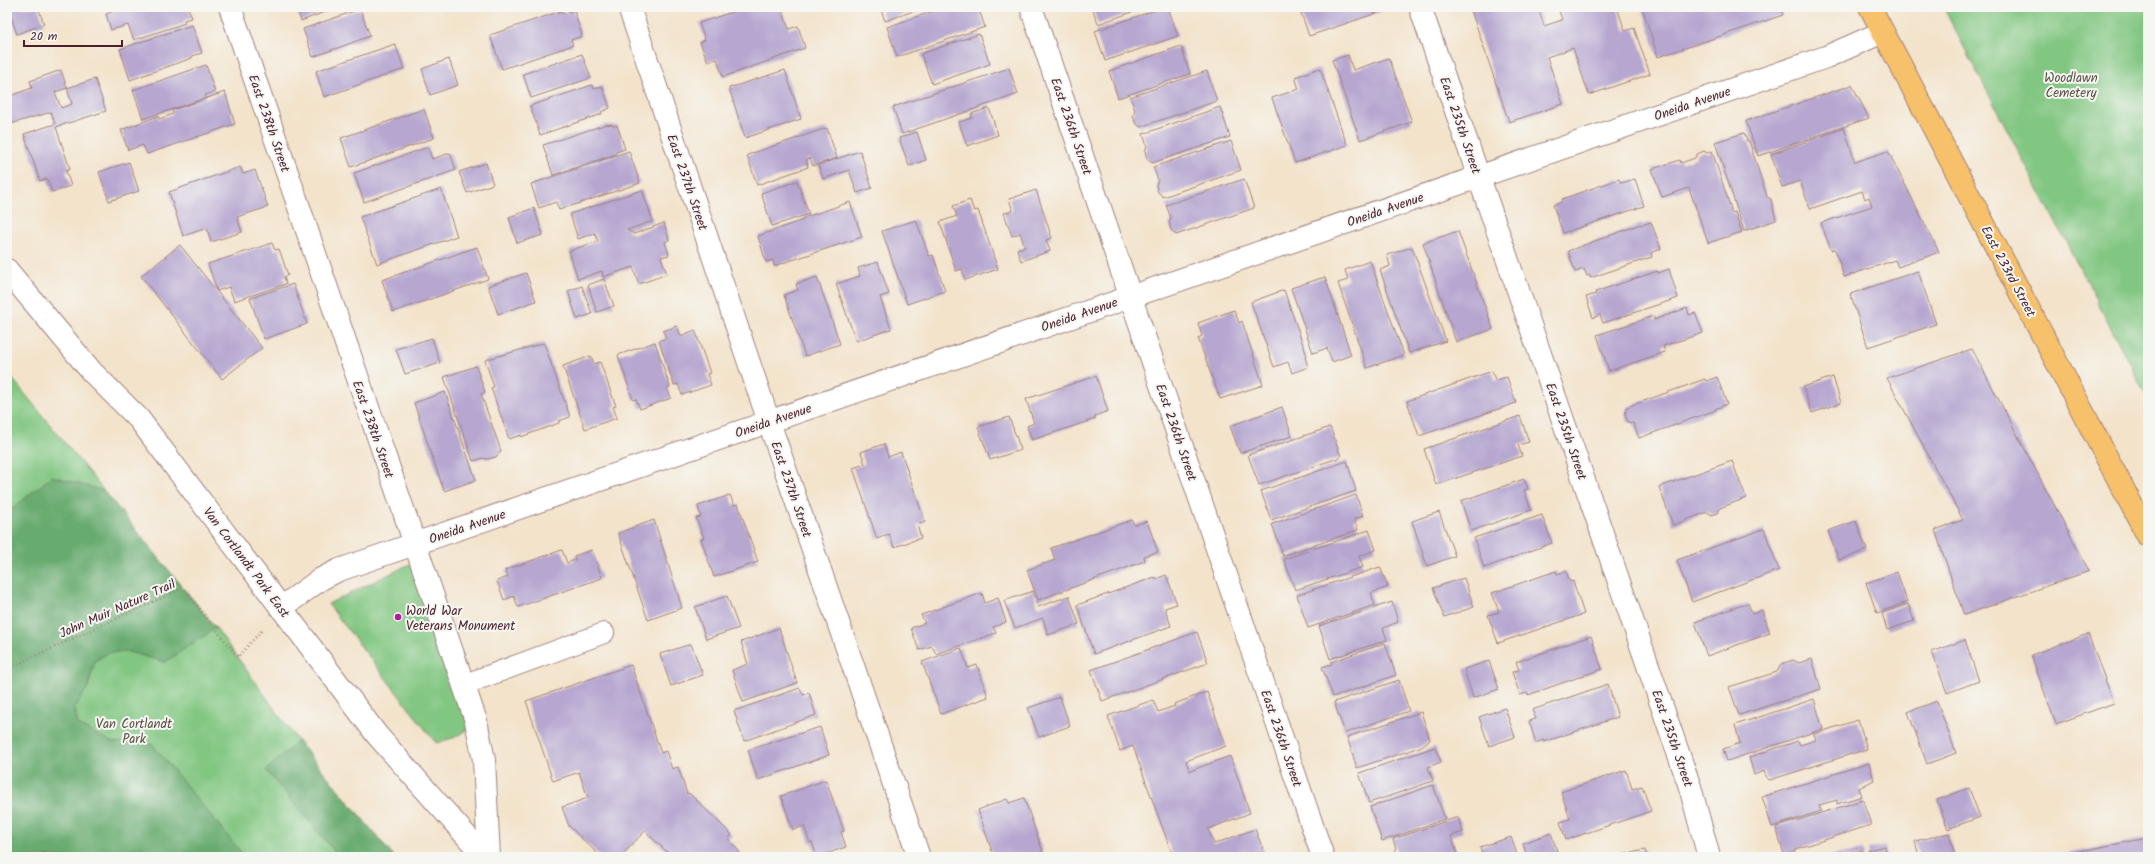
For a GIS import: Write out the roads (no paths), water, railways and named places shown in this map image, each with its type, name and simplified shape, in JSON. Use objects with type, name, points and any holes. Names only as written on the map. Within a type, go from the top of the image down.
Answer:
[{"type":"main road","name":"East 233rd Street","points":[[1870,7],[2148,536]]},
{"type":"street","name":"East 238th Street","points":[[230,7],[481,739],[486,784],[489,857]]},
{"type":"street","name":"East 237th Street","points":[[629,7],[768,422],[919,857]]},
{"type":"street","name":"East 236th Street","points":[[1030,7],[1131,296],[1323,857]]},
{"type":"street","name":"East 235th Street","points":[[1420,7],[1690,787],[1709,857]]},
{"type":"street","name":"Oneida Avenue","points":[[281,608],[321,579],[339,570],[1826,57],[1883,32]]},
{"type":"street","name":"Van Cortlandt Park East","points":[[7,270],[92,372],[139,419],[377,735],[485,857]]},
{"type":"lane","points":[[463,684],[604,633]]},
{"type":"place","name":"World War Veterans Monument","points":[[398,617]]},
{"type":"park label","name":"Woodlawn Cemetery","points":[[2071,84]]},
{"type":"park label","name":"Van Cortlandt Park","points":[[134,730]]}]
